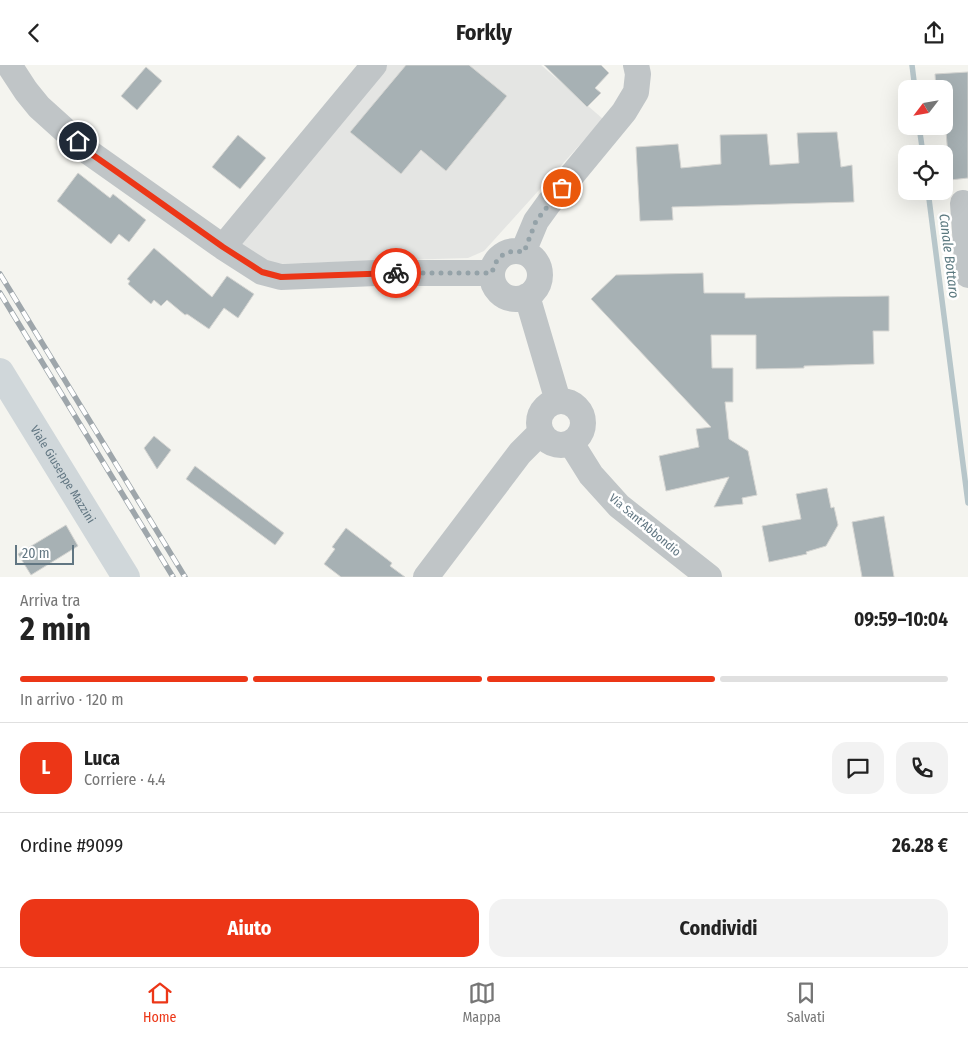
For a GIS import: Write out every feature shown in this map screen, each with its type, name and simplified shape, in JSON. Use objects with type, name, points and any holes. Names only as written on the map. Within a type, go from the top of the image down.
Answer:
[{"type":"main road","name":"Viale Giuseppe Mazzini","points":[[0,372],[126,577]]},
{"type":"street","points":[[9,65],[39,107],[90,153],[223,247],[262,272],[281,277],[376,273],[492,273]]},
{"type":"street","points":[[223,247],[374,65]]},
{"type":"street","points":[[524,252],[536,221],[624,113],[636,92],[638,74],[636,65]]},
{"type":"street","points":[[963,203],[968,275]]},
{"type":"street","points":[[516,251],[524,252],[536,261],[540,276],[538,284],[534,291],[527,296],[521,298],[506,297],[496,287],[492,273],[494,266],[502,255],[516,251]]},
{"type":"street","points":[[527,296],[558,401]]},
{"type":"street","points":[[558,401],[566,401],[579,410],[583,424],[577,438],[571,443],[564,445],[550,443],[541,432],[539,425],[542,412],[546,407],[558,401]]},
{"type":"street","points":[[426,577],[520,453],[541,432]]},
{"type":"street","name":"Via Sant'Abbondio","points":[[571,443],[591,475],[619,506],[709,577]]},
{"type":"shaded area","points":[[386,65],[541,65],[603,119],[484,251],[468,258],[270,264],[241,245]]},
{"type":"building","points":[[406,65],[469,65],[507,96],[446,171],[421,150],[401,174],[350,132]]},
{"type":"building","points":[[544,65],[601,65],[609,73],[595,88],[601,93],[587,107]]},
{"type":"building","points":[[146,67],[162,81],[137,110],[121,96]]},
{"type":"building","points":[[968,72],[968,178],[953,180],[953,145],[947,145],[946,135],[953,135],[953,80],[935,80],[935,74]]},
{"type":"building","points":[[837,132],[841,167],[852,165],[854,202],[672,207],[673,220],[640,221],[636,147],[678,144],[681,168],[721,164],[720,135],[767,134],[770,165],[799,163],[797,133]]},
{"type":"building","points":[[238,135],[266,158],[240,189],[212,167]]},
{"type":"building","points":[[78,173],[110,198],[113,194],[146,220],[129,242],[119,234],[111,244],[57,201]]},
{"type":"building","points":[[154,248],[212,297],[227,276],[254,294],[238,318],[224,308],[209,329],[187,314],[185,315],[167,300],[161,306],[154,300],[151,304],[128,284],[130,281],[127,279]]},
{"type":"building","points":[[703,273],[704,293],[745,293],[745,298],[889,296],[889,331],[873,331],[874,364],[756,369],[756,335],[711,335],[712,368],[733,368],[733,402],[725,402],[729,439],[748,451],[757,495],[742,498],[743,504],[714,507],[729,477],[666,491],[659,456],[699,447],[696,429],[711,427],[591,299],[616,275]]},
{"type":"building","points":[[154,436],[171,450],[157,469],[144,448]]},
{"type":"building","points":[[195,466],[284,533],[275,545],[186,479]]},
{"type":"building","points":[[827,488],[831,508],[834,507],[838,525],[826,546],[806,552],[807,554],[769,562],[762,526],[801,519],[796,494]]},
{"type":"building","points":[[884,516],[894,577],[862,577],[852,522]]},
{"type":"building","points":[[66,525],[78,546],[31,575],[18,554]]},
{"type":"building","points":[[346,528],[392,563],[390,566],[405,577],[341,577],[324,564],[335,549],[332,547]]},
{"type":"waterway","name":"Canale Bottaro","points":[[912,65],[914,80]]},
{"type":"waterway","name":"Canale Bottaro","points":[[920,135],[922,145]]},
{"type":"waterway","name":"Canale Bottaro","points":[[929,200],[968,503]]},
{"type":"railway","points":[[0,274],[185,577]]},
{"type":"railway","points":[[0,293],[173,577]]},
{"type":"way so far","points":[[396,273],[492,273],[497,260],[502,255],[516,251],[524,252],[536,221],[562,188]]},
{"type":"route","points":[[78,141],[90,153],[223,247],[262,272],[281,277],[396,273]]}]
